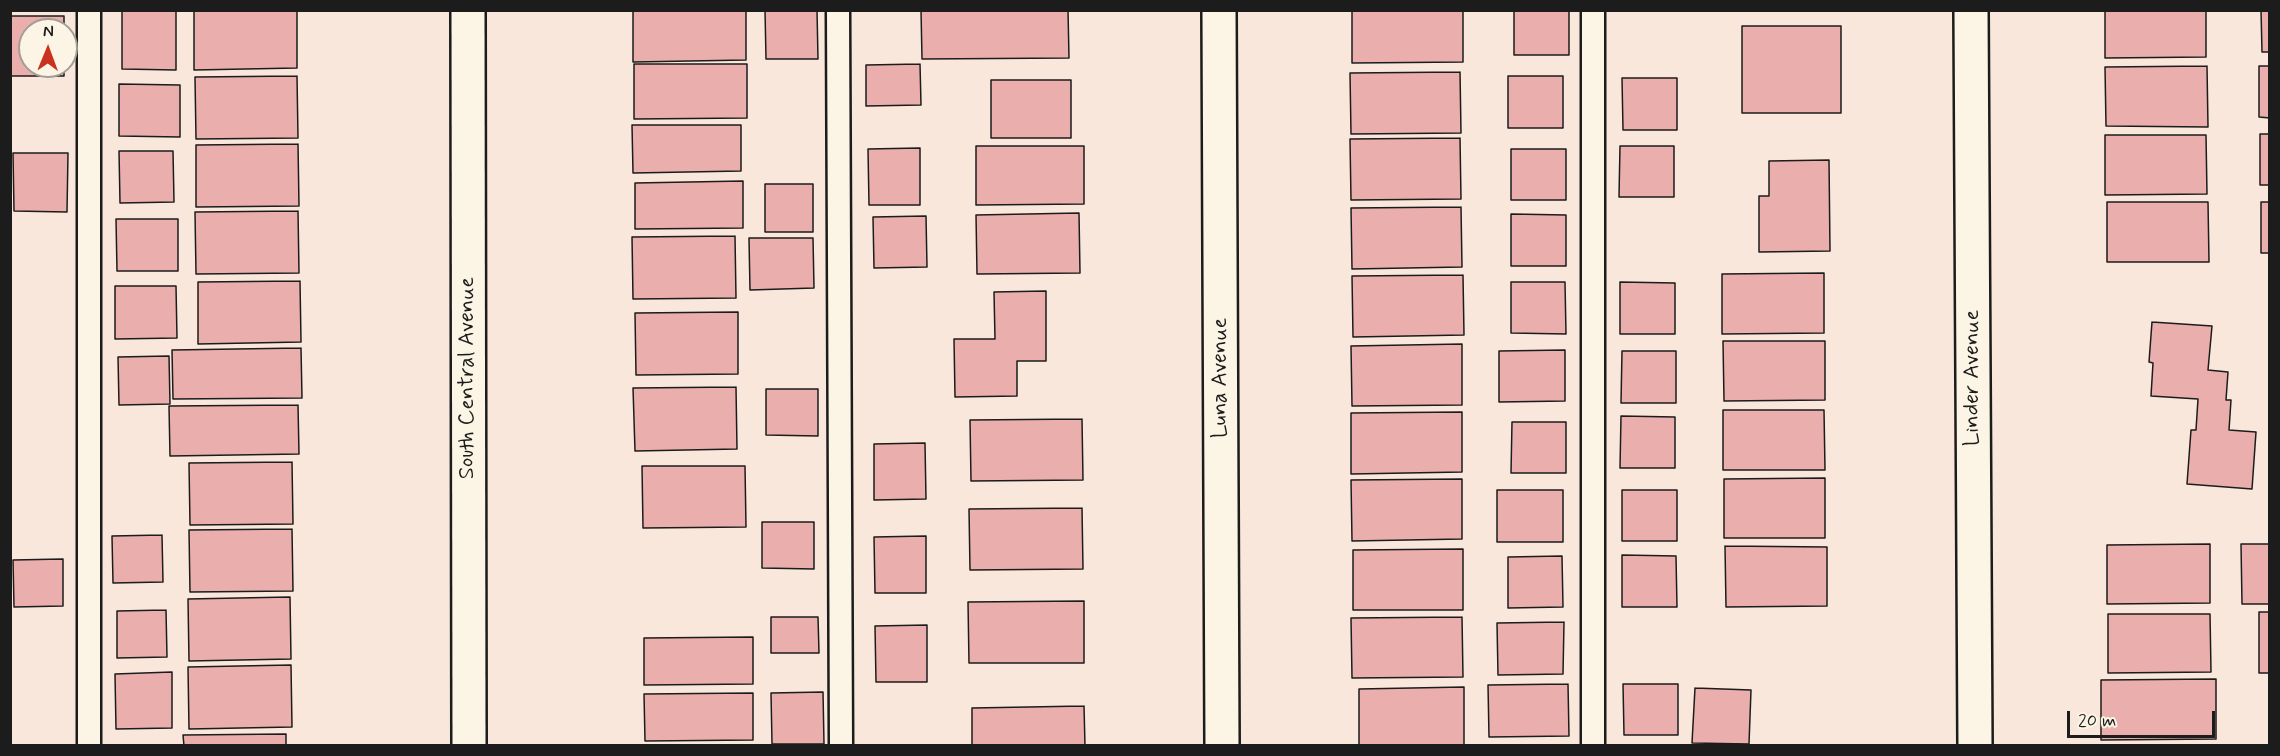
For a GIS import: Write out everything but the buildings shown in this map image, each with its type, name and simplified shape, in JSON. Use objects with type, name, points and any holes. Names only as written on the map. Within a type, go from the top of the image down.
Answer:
[{"type":"street","name":"South Central Avenue","points":[[468,10],[469,746]]},
{"type":"street","name":"Luna Avenue","points":[[1219,10],[1222,746]]},
{"type":"street","name":"Linder Avenue","points":[[1971,10],[1975,746]]},
{"type":"lane","points":[[89,10],[89,746]]},
{"type":"lane","points":[[838,10],[841,746]]},
{"type":"lane","points":[[1593,10],[1593,746]]}]
